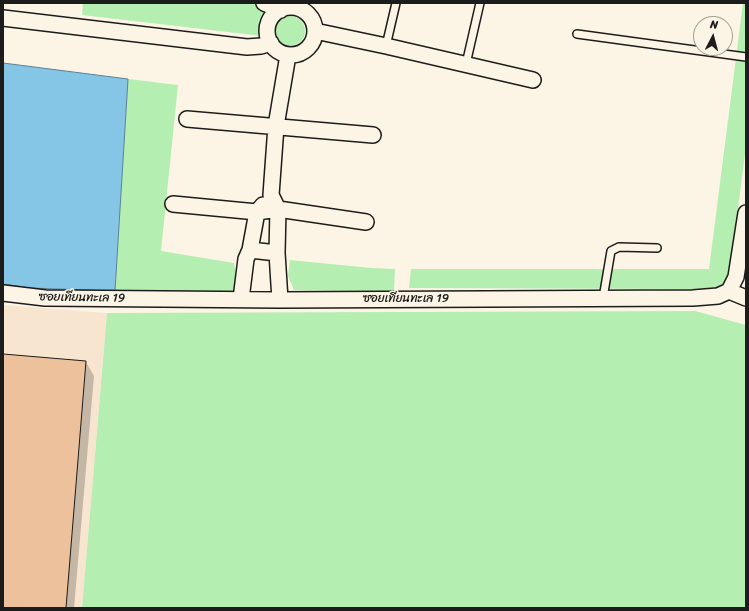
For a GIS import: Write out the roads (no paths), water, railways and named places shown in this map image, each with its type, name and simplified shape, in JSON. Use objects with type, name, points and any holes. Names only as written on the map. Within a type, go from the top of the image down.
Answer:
[{"type":"street","points":[[264,3],[299,8],[311,17],[315,31],[314,40],[304,52],[288,55],[281,53],[270,43],[268,37],[268,24],[276,13],[288,7]]},
{"type":"street","points":[[3,18],[247,46],[261,46],[270,43]]},
{"type":"street","points":[[315,31],[533,80]]},
{"type":"street","points":[[280,300],[277,252],[278,209],[271,195],[276,126],[288,55]]},
{"type":"street","points":[[187,120],[373,135]]},
{"type":"street","points":[[241,300],[246,259],[250,250],[257,212],[271,195]]},
{"type":"street","points":[[173,204],[257,212],[278,209],[366,222]]},
{"type":"street","points":[[746,213],[736,276],[729,292],[746,298]]},
{"type":"street","points":[[250,250],[277,252]]},
{"type":"street","name":"ซอยเทียนทะเล 19","points":[[3,293],[45,298],[280,300],[693,298],[718,296],[729,292]]},
{"type":"lane","points":[[386,46],[396,3]]},
{"type":"lane","points":[[466,64],[480,3]]},
{"type":"lane","points":[[577,34],[746,57]]},
{"type":"lane","points":[[603,298],[611,251],[620,247],[656,248]]},
{"type":"water","points":[[3,63],[128,79],[115,291],[30,288],[3,284]]}]
